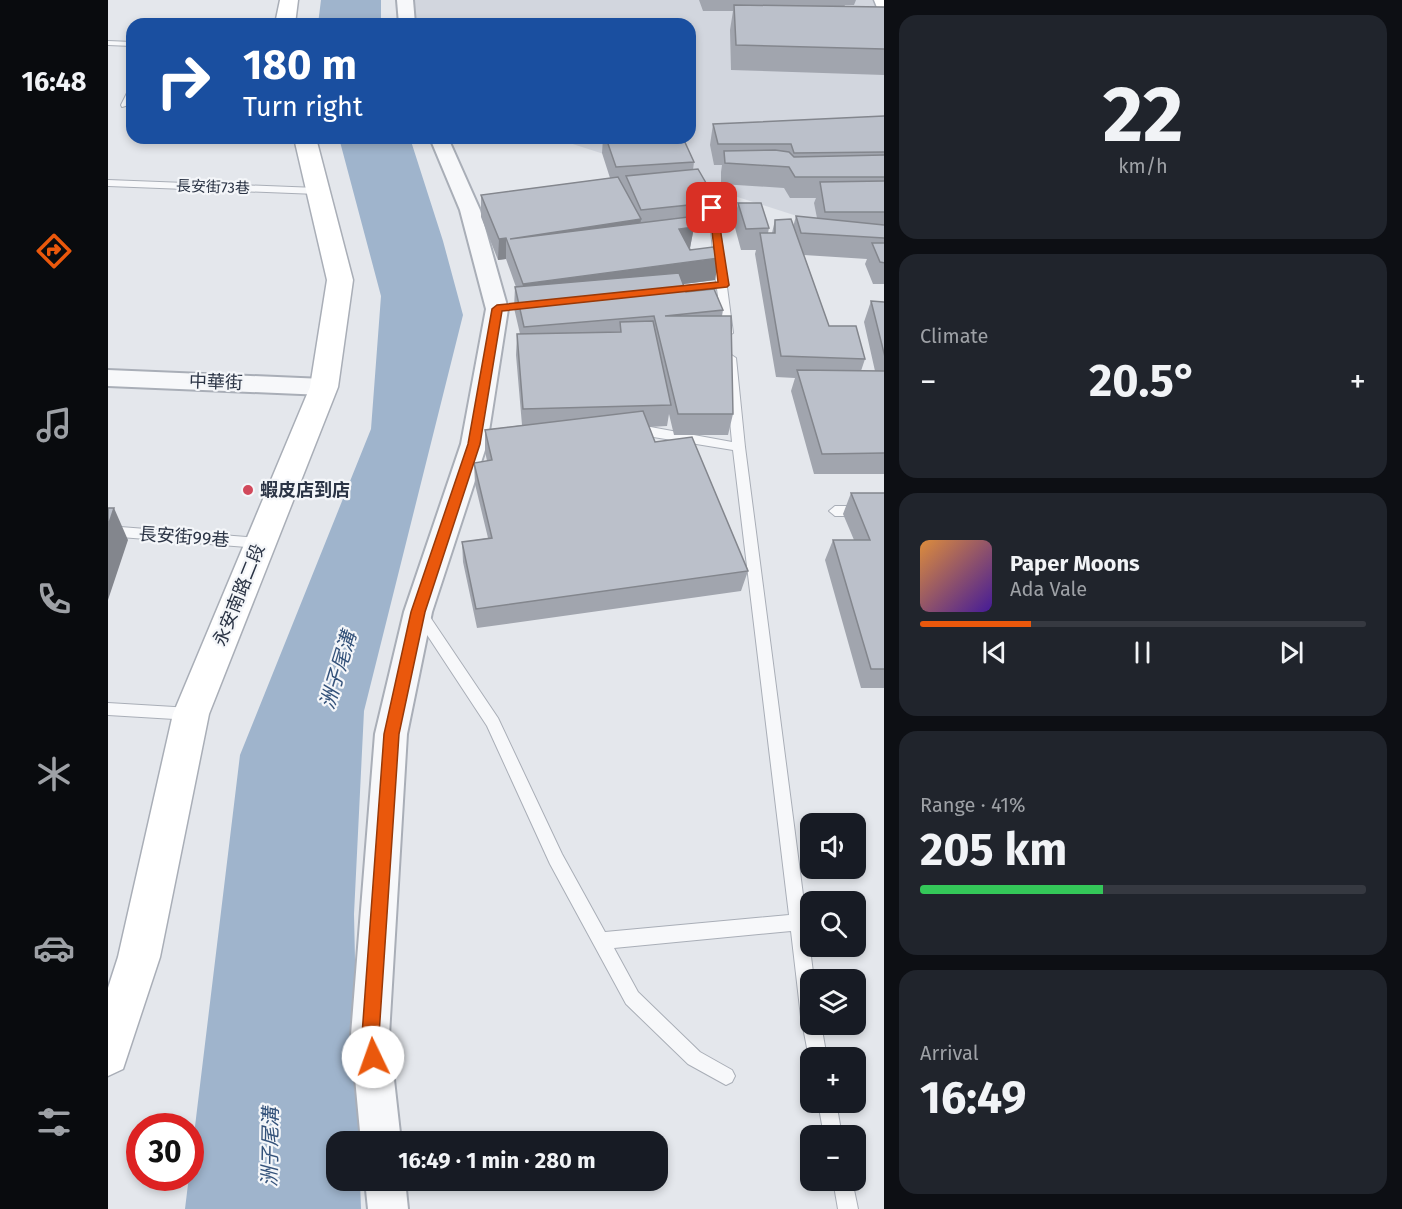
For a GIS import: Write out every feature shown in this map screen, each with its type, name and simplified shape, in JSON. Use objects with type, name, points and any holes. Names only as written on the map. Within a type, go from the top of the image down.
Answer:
[{"type":"main road","points":[[286,18],[289,0]]},
{"type":"main road","name":"永安南路二段","points":[[108,1054],[138,957],[191,714],[324,387],[340,280],[306,144]]},
{"type":"street","points":[[405,0],[406,18]]},
{"type":"street","points":[[380,1131],[370,1035],[390,746],[418,612],[480,444],[503,308],[475,210],[442,144]]},
{"type":"street","name":"中華街","points":[[108,378],[324,387]]},
{"type":"street","points":[[386,1191],[388,1209]]},
{"type":"lane","points":[[108,43],[126,44]]},
{"type":"lane","name":"長安街73巷","points":[[108,183],[317,191]]},
{"type":"lane","points":[[710,189],[723,285],[739,447],[803,969]]},
{"type":"lane","points":[[652,292],[723,285]]},
{"type":"lane","points":[[622,431],[645,429],[739,447]]},
{"type":"lane","points":[[835,511],[884,511]]},
{"type":"lane","name":"長安街99巷","points":[[108,531],[259,543]]},
{"type":"lane","points":[[418,612],[493,722],[556,859],[632,998],[694,1058],[726,1076]]},
{"type":"lane","points":[[108,709],[191,714]]},
{"type":"lane","points":[[599,941],[797,922]]},
{"type":"lane","points":[[844,1191],[848,1209]]},
{"type":"shaded area","points":[[398,0],[884,0],[884,244],[573,144],[696,144],[696,18],[397,18]]},
{"type":"water","points":[[321,0],[381,0],[381,18],[319,18]]},
{"type":"water","name":"洲子尾溝","points":[[341,144],[412,144],[443,241],[463,315],[364,711],[354,914],[359,1131],[326,1131],[326,1191],[360,1191],[361,1209],[185,1209],[187,1191],[204,1191],[204,1113],[197,1113],[240,755],[371,429],[381,296]]},
{"type":"building","points":[[734,5],[884,7],[884,49],[736,45]]},
{"type":"building","points":[[884,116],[884,152],[794,153],[791,144],[718,144],[713,124]]},
{"type":"building","points":[[608,144],[686,144],[694,162],[616,167]]},
{"type":"building","points":[[775,150],[789,152],[794,157],[884,155],[884,177],[795,177],[789,167],[725,163],[724,151]]},
{"type":"building","points":[[698,169],[717,202],[641,210],[626,176]]},
{"type":"building","points":[[618,177],[641,219],[510,239],[688,217],[694,227],[679,229],[690,250],[713,247],[719,258],[523,284],[506,238],[499,239],[481,195]]},
{"type":"building","points":[[884,181],[884,212],[825,212],[820,182]]},
{"type":"building","points":[[738,203],[761,203],[769,228],[746,229]]},
{"type":"building","points":[[796,216],[884,225],[884,238],[801,233]]},
{"type":"building","points":[[791,219],[829,326],[856,326],[865,359],[781,356],[760,233],[775,233],[775,220]]},
{"type":"building","points":[[872,243],[884,243],[884,263],[880,262]]},
{"type":"building","points":[[679,273],[686,292],[714,289],[723,310],[665,316],[731,316],[733,414],[678,414],[654,316],[524,327],[515,287]]},
{"type":"building","points":[[871,301],[884,302],[884,353]]},
{"type":"building","points":[[653,321],[671,405],[523,409],[517,334],[621,332],[620,322]]},
{"type":"building","points":[[797,370],[884,371],[884,453],[822,454]]},
{"type":"building","points":[[643,411],[655,442],[692,437],[748,571],[476,609],[462,542],[492,538],[474,463],[492,460],[485,430]]},
{"type":"building","points":[[851,493],[884,493],[884,669],[871,669],[833,540],[870,540]]},
{"type":"building","points":[[108,508],[114,508],[108,526]]},
{"type":"place","name":"蝦皮店到店","points":[[248,490]]},
{"type":"route","points":[[373,1057],[370,1035],[391,734],[418,612],[474,444],[497,309],[723,285],[712,208]]}]
